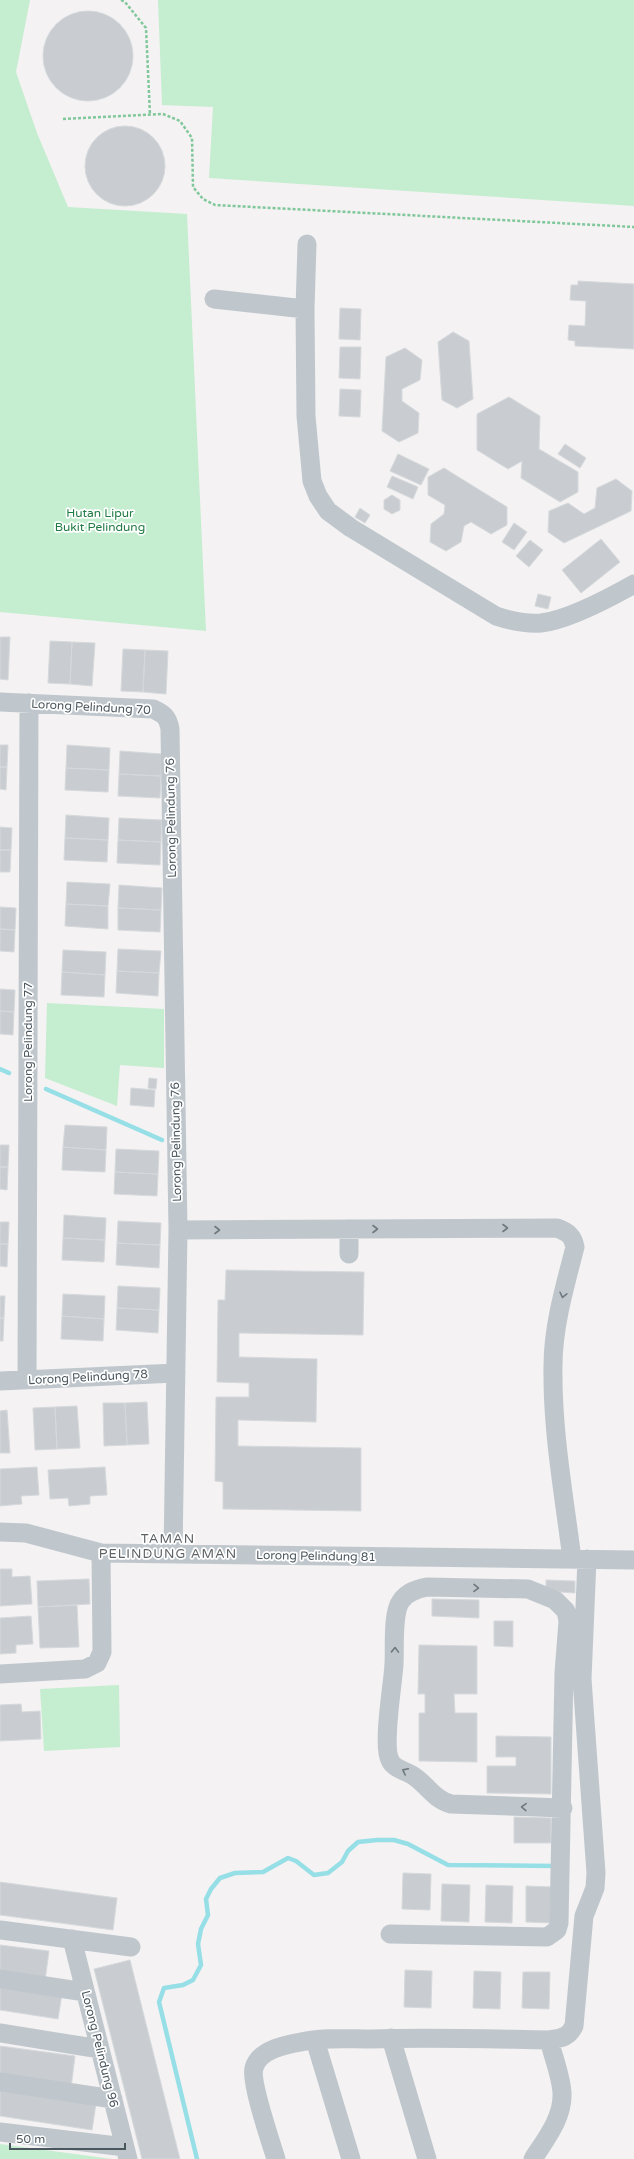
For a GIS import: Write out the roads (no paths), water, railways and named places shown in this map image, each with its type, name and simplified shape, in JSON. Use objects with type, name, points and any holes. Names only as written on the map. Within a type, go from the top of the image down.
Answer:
[{"type":"street","points":[[307,244],[305,309],[306,416],[310,468],[312,481],[318,496],[333,515],[369,539],[496,616],[512,622],[541,622],[556,619],[621,592],[634,584]]},
{"type":"street","points":[[214,299],[305,309]]},
{"type":"street","name":"Lorong Pelindung 70","points":[[0,702],[153,709],[168,718],[170,729]]},
{"type":"street","name":"Lorong Pelindung 77","points":[[27,1380],[29,703]]},
{"type":"street","name":"Lorong Pelindung 76","points":[[170,729],[178,1230],[173,1554]]},
{"type":"street","points":[[178,1230],[557,1228],[567,1232],[573,1239],[574,1247],[556,1322],[552,1366],[557,1451],[580,1559],[582,1679],[596,1873],[595,1888],[584,1916],[574,2026],[570,2033],[564,2038],[549,2040],[391,2038],[315,2040],[300,2042],[265,2053],[257,2061],[253,2070],[255,2084],[276,2159]]},
{"type":"street","points":[[349,1229],[349,1254]]},
{"type":"street","name":"Lorong Pelindung 78","points":[[0,1381],[176,1373]]},
{"type":"street","name":"Lorong Pelindung 81","points":[[0,1532],[26,1532],[101,1553],[634,1560]]},
{"type":"street","points":[[0,1674],[85,1668],[97,1663],[102,1652],[101,1553]]},
{"type":"street","points":[[528,1589],[530,1559]]},
{"type":"street","points":[[390,1934],[547,1937],[553,1934],[559,1923],[562,1808],[564,1674],[568,1621],[566,1612],[555,1600],[528,1589],[427,1587],[416,1589],[401,1601],[396,1610],[388,1754],[390,1761],[394,1766],[414,1776],[442,1802],[451,1804],[562,1808]]},
{"type":"street","points":[[0,1930],[131,1947]]},
{"type":"street","name":"Lorong Pelindung 96","points":[[72,1939],[127,2153]]},
{"type":"street","points":[[0,1980],[85,1992]]},
{"type":"street","points":[[0,2033],[100,2049]]},
{"type":"street","points":[[391,2038],[427,2159]]},
{"type":"street","points":[[315,2040],[351,2159]]},
{"type":"street","points":[[533,2159],[557,2119],[562,2093],[549,2040]]},
{"type":"street","points":[[0,2082],[113,2099]]},
{"type":"street","points":[[0,2132],[127,2153]]},
{"type":"waterway","points":[[0,1069],[9,1073]]},
{"type":"waterway","points":[[46,1089],[162,1140]]},
{"type":"waterway","points":[[197,2159],[159,2002],[164,1988],[183,1985],[193,1980],[201,1965],[198,1944],[201,1929],[208,1915],[206,1899],[211,1889],[220,1878],[235,1873],[263,1872],[288,1858],[296,1861],[314,1875],[328,1873],[342,1862],[348,1851],[358,1842],[377,1840],[394,1840],[408,1844],[448,1865],[557,1866]]},
{"type":"district","name":"TAMAN PELINDUNG AMAN","points":[[168,1546]]},
{"type":"park label","name":"Hutan Lipur Bukit Pelindung","points":[[100,520]]}]
